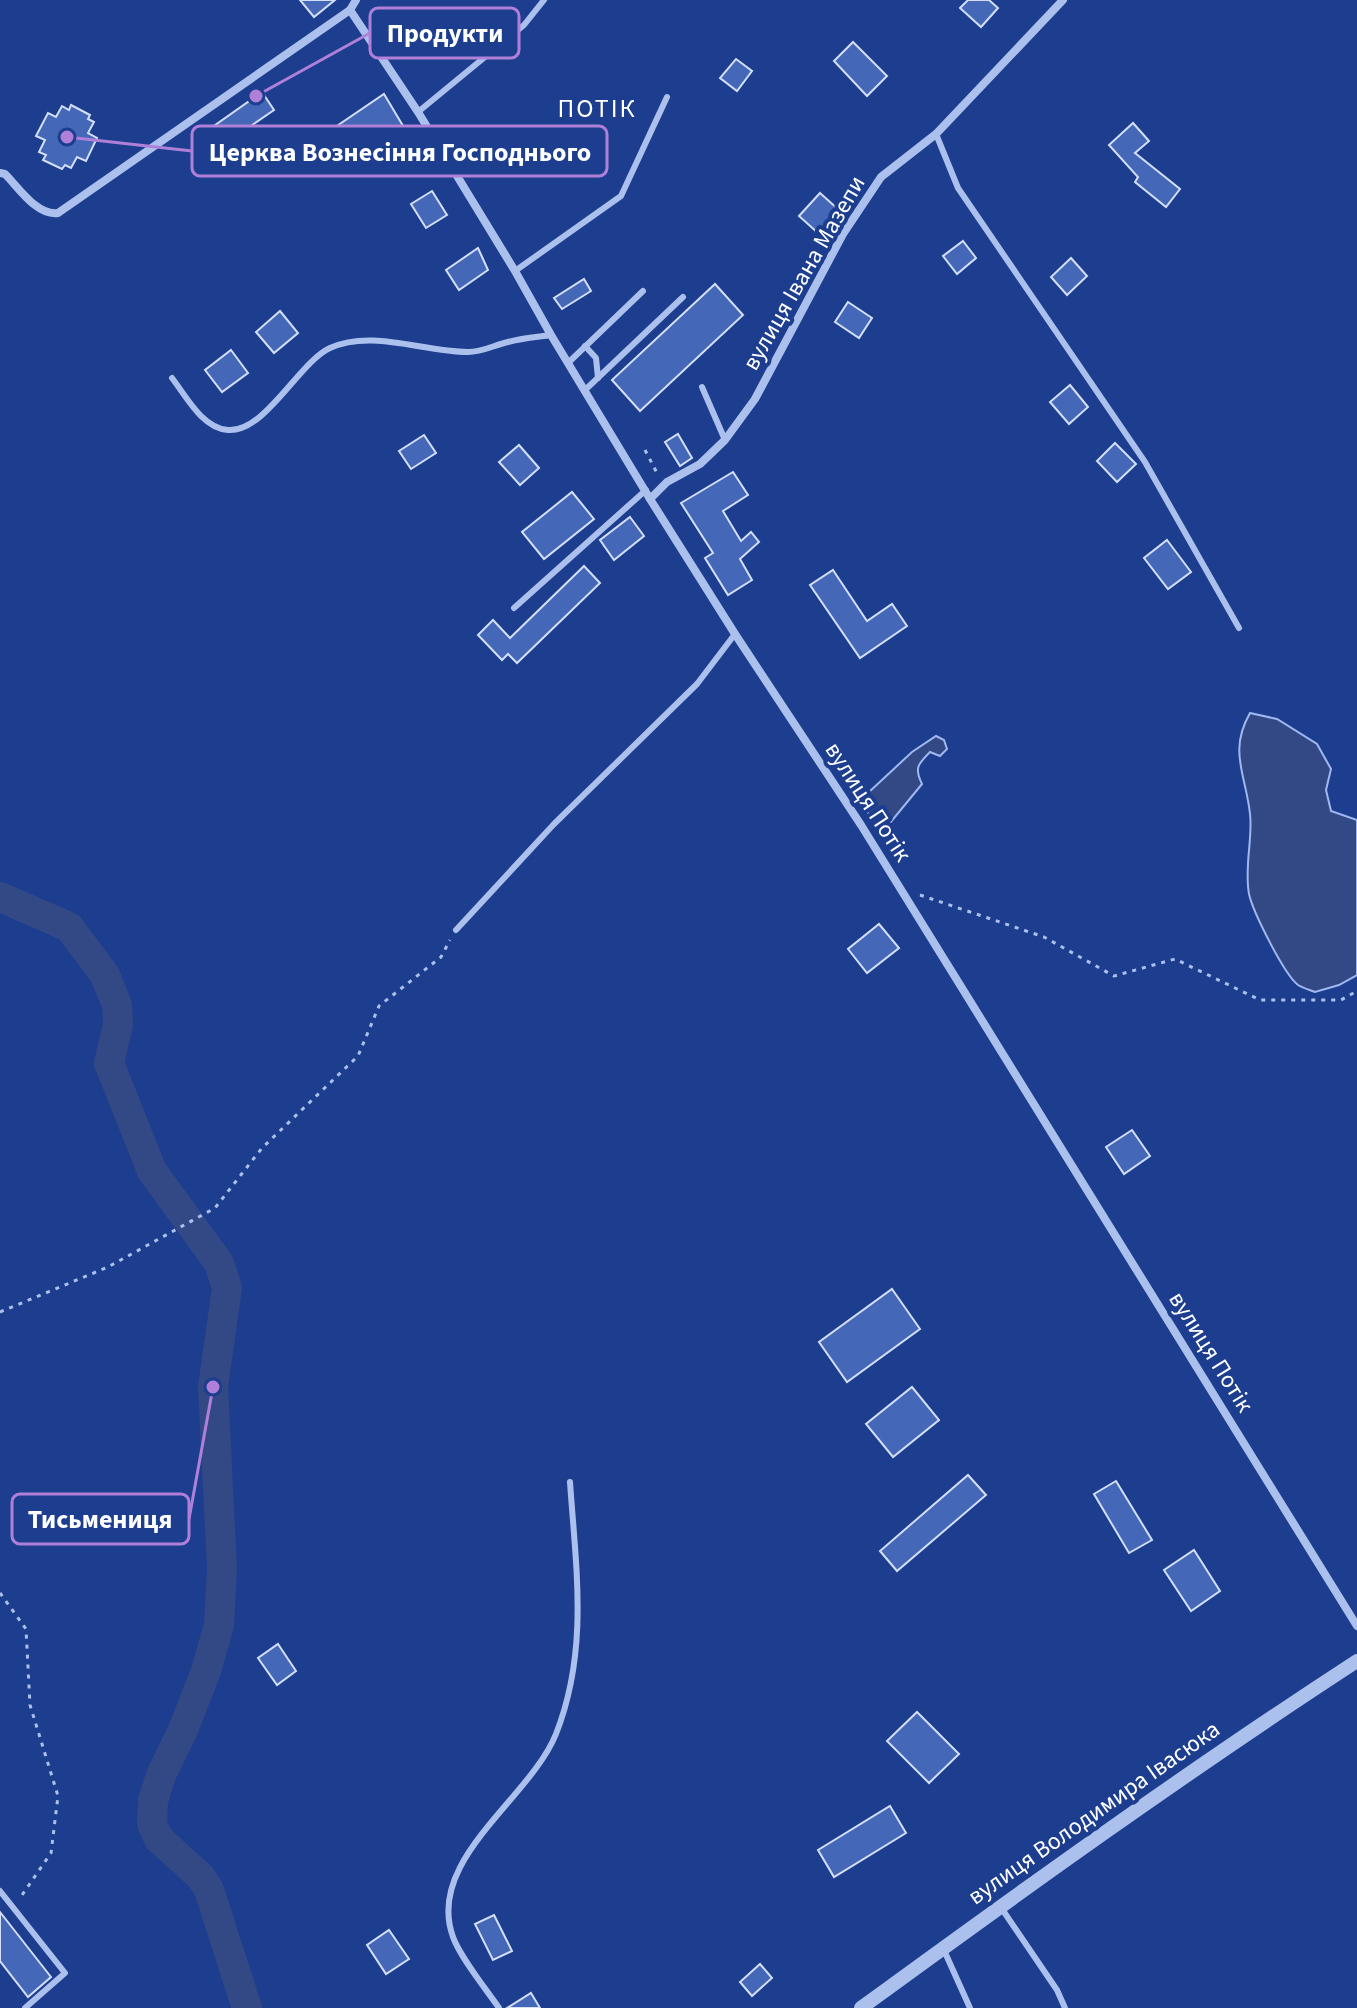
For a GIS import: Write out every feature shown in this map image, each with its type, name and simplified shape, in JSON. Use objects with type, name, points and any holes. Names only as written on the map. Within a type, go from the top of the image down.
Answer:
[{"type":"street","points":[[0,173],[5,174],[36,206],[49,214],[58,213],[350,10],[356,0]]},
{"type":"street","name":"вулиця Івана Мазепи","points":[[651,494],[700,464],[725,440],[755,399],[843,234],[881,177],[936,134],[1063,0]]},
{"type":"street","name":"вулиця Потік","points":[[350,10],[418,112],[584,391],[651,494],[735,634],[899,887],[1357,1626]]},
{"type":"street","name":"вулиця Володимира Івасюка","points":[[861,2008],[1239,1738],[1357,1661]]},
{"type":"lane","points":[[418,112],[524,25],[544,0]]},
{"type":"lane","points":[[515,271],[621,196],[667,97]]},
{"type":"lane","points":[[936,134],[958,188],[984,231],[1145,462],[1239,628]]},
{"type":"lane","points":[[568,363],[643,291]]},
{"type":"lane","points":[[584,391],[683,297]]},
{"type":"lane","points":[[172,378],[201,417],[216,427],[230,431],[247,425],[278,400],[318,354],[331,347],[358,340],[467,352],[551,335]]},
{"type":"lane","points":[[585,346],[596,358],[598,378]]},
{"type":"lane","points":[[702,387],[725,440]]},
{"type":"lane","points":[[514,608],[651,494]]},
{"type":"lane","points":[[456,930],[554,824],[697,684],[735,634]]},
{"type":"lane","points":[[499,2008],[453,1938],[447,1906],[454,1878],[470,1850],[526,1783],[555,1737],[571,1688],[580,1611],[570,1482]]},
{"type":"lane","points":[[0,1891],[65,1973],[25,2008]]},
{"type":"lane","points":[[1000,1906],[1057,1990],[1065,2008]]},
{"type":"lane","points":[[943,1948],[970,2008]]},
{"type":"path","points":[[645,450],[658,473],[651,494]]},
{"type":"path","points":[[899,887],[1044,937],[1114,976],[1175,959],[1260,1000],[1341,1000],[1357,991]]},
{"type":"path","points":[[0,1312],[108,1267],[215,1208],[262,1148],[358,1056],[379,1006],[441,957],[456,930]]},
{"type":"path","points":[[0,1593],[26,1629],[30,1705],[58,1796],[51,1853],[13,1908]]},
{"type":"water","points":[[1250,713],[1277,719],[1317,744],[1331,769],[1326,790],[1331,811],[1357,820],[1357,975],[1339,985],[1315,992],[1298,985],[1285,969],[1249,894],[1250,814],[1239,751]]},
{"type":"water","points":[[936,736],[944,740],[947,749],[940,756],[930,752],[926,756],[918,770],[922,784],[890,823],[878,823],[868,813],[868,793],[912,752]]},
{"type":"building","points":[[300,0],[335,0],[314,17]]},
{"type":"building","points":[[968,0],[989,0],[998,8],[981,27],[960,8]]},
{"type":"building","points":[[853,42],[887,76],[867,96],[834,61]]},
{"type":"building","points":[[736,59],[752,71],[737,91],[720,78]]},
{"type":"building","points":[[262,92],[274,110],[223,145],[211,128]]},
{"type":"building","points":[[384,94],[418,151],[389,170],[367,138],[343,155],[328,132]]},
{"type":"building","points":[[71,105],[90,115],[88,119],[94,122],[88,133],[97,138],[86,161],[77,157],[71,168],[65,165],[62,169],[43,160],[46,155],[39,152],[45,140],[36,136],[48,113],[56,117],[62,106],[69,110]]},
{"type":"building","points":[[1133,123],[1149,141],[1135,153],[1180,189],[1166,207],[1135,182],[1138,177],[1109,145]]},
{"type":"building","points":[[432,191],[447,215],[426,228],[411,204]]},
{"type":"building","points":[[820,193],[839,210],[818,233],[799,216]]},
{"type":"building","points":[[963,241],[976,258],[957,274],[943,256]]},
{"type":"building","points":[[478,248],[488,270],[459,290],[446,270]]},
{"type":"building","points":[[1071,258],[1087,276],[1067,295],[1051,277]]},
{"type":"building","points":[[584,279],[591,291],[562,309],[554,298]]},
{"type":"building","points":[[715,284],[743,315],[640,411],[612,380]]},
{"type":"building","points":[[848,302],[872,318],[859,338],[835,322]]},
{"type":"building","points":[[280,311],[298,333],[274,353],[256,332]]},
{"type":"building","points":[[231,350],[248,373],[222,392],[205,370]]},
{"type":"building","points":[[1070,385],[1088,407],[1069,424],[1050,402]]},
{"type":"building","points":[[678,434],[692,458],[680,466],[665,442]]},
{"type":"building","points":[[424,435],[436,453],[411,469],[399,451]]},
{"type":"building","points":[[1115,443],[1136,464],[1117,482],[1097,461]]},
{"type":"building","points":[[519,445],[539,468],[520,485],[499,462]]},
{"type":"building","points":[[733,472],[748,495],[723,511],[741,541],[751,532],[759,542],[740,559],[752,580],[728,595],[705,558],[713,553],[681,503]]},
{"type":"building","points":[[572,492],[594,519],[544,559],[522,532]]},
{"type":"building","points":[[630,517],[644,536],[614,560],[600,540]]},
{"type":"building","points":[[1167,540],[1191,572],[1168,589],[1144,558]]},
{"type":"building","points":[[584,566],[600,583],[517,663],[508,654],[502,660],[478,635],[493,620],[510,638]]},
{"type":"building","points":[[833,570],[867,621],[892,604],[907,626],[860,658],[810,585]]},
{"type":"building","points":[[879,924],[899,948],[867,973],[848,949]]},
{"type":"building","points":[[1132,1130],[1150,1156],[1124,1174],[1106,1147]]},
{"type":"building","points":[[892,1289],[920,1329],[847,1382],[819,1342]]},
{"type":"building","points":[[912,1387],[939,1420],[893,1457],[866,1424]]},
{"type":"building","points":[[968,1475],[986,1495],[897,1571],[880,1551]]},
{"type":"building","points":[[1116,1481],[1152,1540],[1129,1553],[1094,1494]]},
{"type":"building","points":[[1194,1550],[1220,1591],[1191,1611],[1164,1570]]},
{"type":"building","points":[[278,1644],[296,1671],[277,1685],[258,1658]]},
{"type":"building","points":[[917,1712],[959,1754],[929,1783],[887,1741]]},
{"type":"building","points":[[890,1806],[906,1833],[834,1877],[818,1850]]},
{"type":"building","points":[[0,1912],[51,1977],[28,1997],[0,1961]]},
{"type":"building","points":[[494,1915],[512,1951],[493,1960],[475,1924]]},
{"type":"building","points":[[389,1930],[409,1959],[386,1974],[367,1945]]},
{"type":"building","points":[[760,1964],[772,1978],[752,1996],[740,1982]]},
{"type":"building","points":[[531,1993],[540,2008],[507,2008]]},
{"type":"waterway","points":[[0,897],[69,927],[105,975],[117,1005],[118,1025],[109,1063],[152,1171],[219,1263],[227,1288],[213,1387],[222,1568],[219,1625],[206,1671],[161,1775],[153,1801],[152,1824],[159,1839],[201,1877],[209,1890],[247,2008]]},
{"type":"place","name":"Продукти","points":[[256,96]]},
{"type":"place","name":"Церква Вознесіння Господнього","points":[[67,137]]},
{"type":"place","name":"Тисьмениця","points":[[213,1387]]},
{"type":"district","name":"ПОТІК","points":[[597,108]]}]
